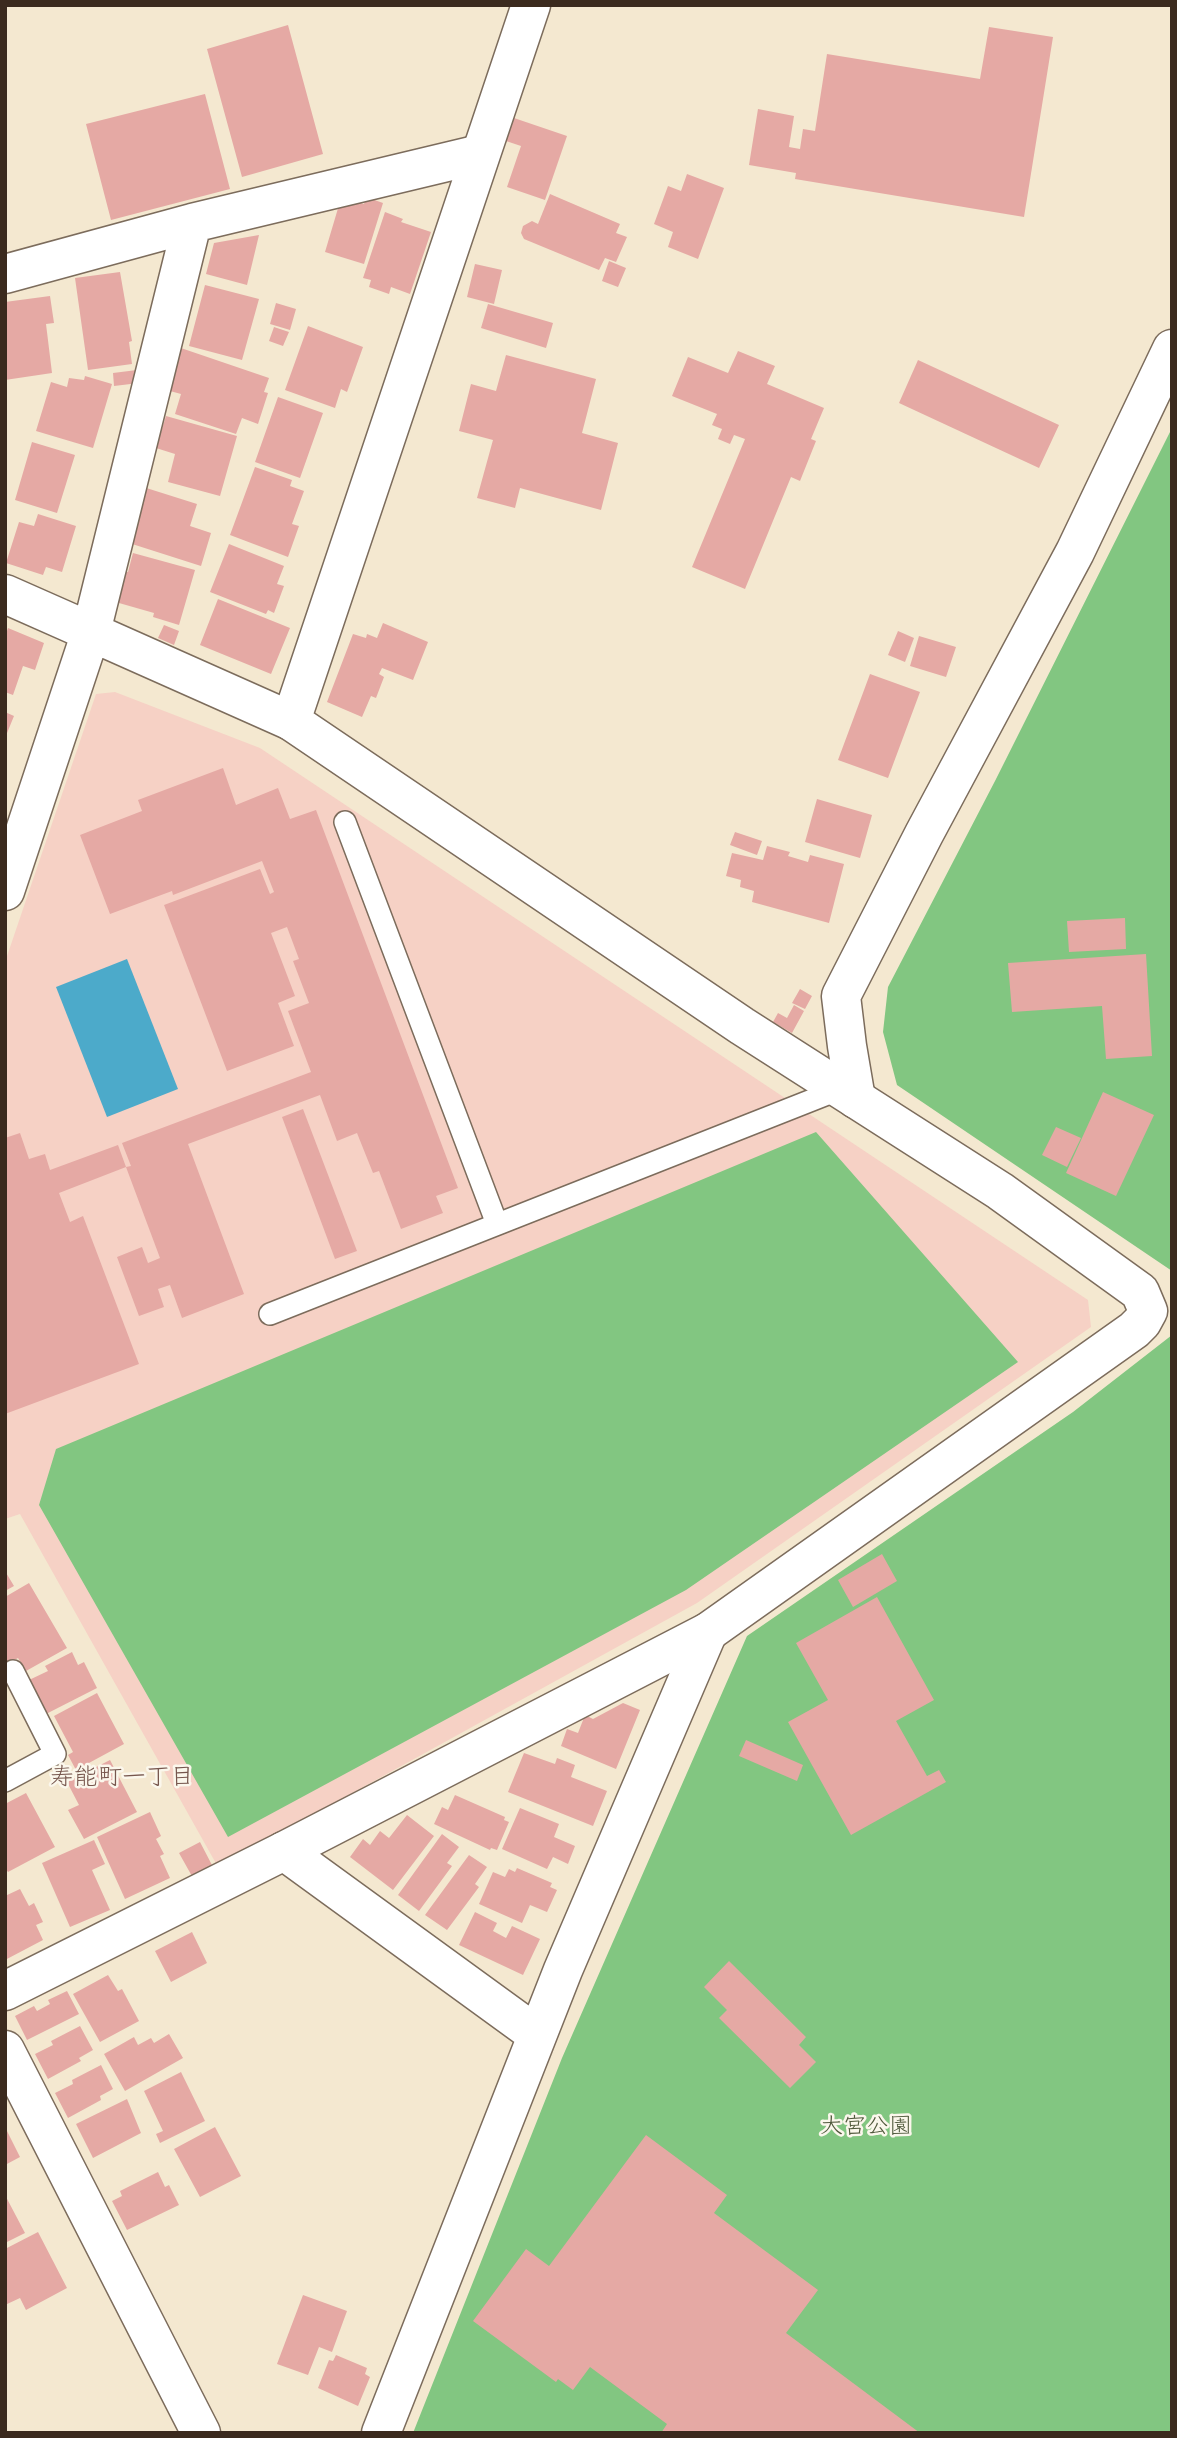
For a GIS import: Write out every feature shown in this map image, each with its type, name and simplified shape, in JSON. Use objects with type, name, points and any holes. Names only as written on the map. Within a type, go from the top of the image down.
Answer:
[{"type":"street","points":[[291,721],[531,5]]},
{"type":"street","points":[[5,274],[192,223],[480,154]]},
{"type":"street","points":[[5,891],[91,632],[192,223]]},
{"type":"street","points":[[848,1094],[847,1045],[841,996],[924,834],[1075,552],[1172,349]]},
{"type":"street","points":[[5,594],[291,721],[742,1026],[1000,1191],[1140,1292],[1148,1311],[1134,1330],[708,1632],[284,1851],[5,1991]]},
{"type":"street","points":[[381,2433],[537,2035],[708,1632]]},
{"type":"street","points":[[284,1851],[537,2035]]},
{"type":"street","points":[[5,2050],[201,2433]]},
{"type":"lane","points":[[345,821],[497,1224]]},
{"type":"lane","points":[[270,1314],[497,1224],[848,1094]]},
{"type":"lane","points":[[5,1781],[55,1754],[13,1671]]},
{"type":"shaded area","points":[[115,692],[260,748],[1088,1300],[1091,1327],[697,1603],[218,1867],[20,1514],[5,1519],[5,962],[96,694]]},
{"type":"green space","points":[[1172,428],[1172,1271],[897,1085],[883,1032],[888,987]]},
{"type":"green space","points":[[816,1132],[1018,1362],[686,1590],[228,1837],[39,1505],[56,1449]]},
{"type":"green space","name":"大宮公園","points":[[1172,1335],[1172,2433],[413,2433],[562,2058],[747,1636],[1073,1412]]},
{"type":"water","points":[[127,959],[178,1089],[107,1117],[56,987]]},
{"type":"building","points":[[288,25],[323,154],[242,177],[207,49]]},
{"type":"building","points":[[989,27],[1053,37],[1024,217],[795,179],[796,173],[749,165],[758,109],[794,116],[789,147],[800,149],[803,129],[815,131],[827,54],[980,79]]},
{"type":"building","points":[[205,94],[230,189],[111,220],[86,124]]},
{"type":"building","points":[[514,118],[567,136],[545,200],[507,187],[521,146],[506,141]]},
{"type":"building","points":[[687,174],[724,188],[698,259],[668,247],[673,232],[654,224],[668,186],[681,191]]},
{"type":"building","points":[[550,194],[620,224],[616,233],[627,237],[616,262],[605,258],[599,270],[524,239],[521,233],[523,226],[532,221],[538,224]]},
{"type":"building","points":[[366,197],[383,203],[364,264],[325,252],[339,205],[345,206],[347,199],[364,204]]},
{"type":"building","points":[[385,212],[403,219],[401,222],[431,232],[410,294],[391,287],[389,294],[369,287],[371,280],[363,278]]},
{"type":"building","points":[[259,235],[247,285],[206,274],[214,243]]},
{"type":"building","points":[[609,261],[626,268],[618,287],[602,281]]},
{"type":"building","points":[[475,264],[502,270],[494,304],[467,297]]},
{"type":"building","points":[[120,272],[132,341],[129,342],[132,364],[88,370],[75,278]]},
{"type":"building","points":[[205,285],[259,299],[242,360],[189,346]]},
{"type":"building","points":[[50,296],[54,323],[46,324],[52,373],[5,380],[5,302]]},
{"type":"building","points":[[276,303],[296,309],[290,330],[270,324]]},
{"type":"building","points":[[488,304],[553,323],[546,348],[481,328]]},
{"type":"building","points":[[308,326],[363,347],[347,392],[341,389],[335,408],[285,390]]},
{"type":"building","points":[[274,327],[289,332],[283,346],[269,341]]},
{"type":"building","points":[[175,346],[269,378],[264,392],[268,393],[258,424],[242,418],[236,434],[175,414],[181,394],[170,391]]},
{"type":"building","points":[[738,351],[775,366],[767,384],[824,408],[811,439],[816,441],[800,481],[791,477],[745,589],[692,567],[745,439],[734,435],[730,444],[718,439],[722,429],[712,425],[717,414],[672,396],[688,357],[728,373]]},
{"type":"building","points":[[506,355],[596,379],[582,433],[618,443],[601,510],[520,488],[515,508],[477,498],[493,440],[459,431],[471,384],[496,391]]},
{"type":"building","points":[[918,360],[1059,425],[1039,468],[899,403]]},
{"type":"building","points":[[137,370],[139,383],[114,386],[113,373]]},
{"type":"building","points":[[85,376],[112,384],[93,448],[36,431],[51,382],[67,387],[69,378],[84,380]]},
{"type":"building","points":[[278,397],[323,413],[300,478],[255,462]]},
{"type":"building","points":[[166,416],[237,436],[220,496],[168,482],[175,454],[156,448]]},
{"type":"building","points":[[32,442],[75,455],[57,513],[15,500]]},
{"type":"building","points":[[255,467],[292,480],[290,486],[304,491],[292,524],[299,526],[288,557],[230,535]]},
{"type":"building","points":[[140,486],[197,504],[190,526],[211,533],[201,566],[129,543]]},
{"type":"building","points":[[38,514],[76,526],[62,572],[46,567],[43,575],[6,563],[19,522],[34,526]]},
{"type":"building","points":[[229,544],[284,566],[277,584],[284,586],[274,613],[268,610],[266,614],[210,592]]},
{"type":"building","points":[[133,553],[195,570],[179,625],[153,617],[154,613],[112,601],[121,570],[128,572]]},
{"type":"building","points":[[218,599],[290,628],[271,674],[200,645]]},
{"type":"building","points":[[383,623],[428,642],[413,680],[382,668],[379,674],[384,677],[376,698],[371,696],[362,717],[327,702],[353,634],[366,638],[367,634],[377,638]]},
{"type":"building","points":[[164,625],[179,631],[174,645],[158,638]]},
{"type":"building","points":[[8,628],[44,643],[35,670],[23,666],[13,695],[5,692],[5,637]]},
{"type":"building","points":[[898,631],[914,638],[905,662],[888,655]]},
{"type":"building","points":[[919,636],[956,647],[946,677],[910,666]]},
{"type":"building","points":[[870,674],[920,692],[888,778],[838,760]]},
{"type":"building","points":[[5,712],[14,716],[5,738]]},
{"type":"building","points":[[223,768],[236,805],[278,788],[290,819],[316,810],[458,1188],[436,1196],[443,1213],[401,1229],[379,1171],[373,1173],[357,1133],[337,1141],[320,1095],[188,1144],[244,1294],[182,1318],[170,1285],[158,1289],[164,1307],[139,1316],[117,1257],[142,1247],[148,1263],[160,1258],[126,1167],[131,1166],[122,1143],[311,1072],[288,1011],[309,1003],[293,961],[299,959],[287,927],[271,933],[295,996],[278,1003],[294,1046],[227,1071],[164,905],[260,869],[270,894],[274,892],[262,861],[173,895],[172,891],[110,914],[80,835],[142,811],[138,800]]},
{"type":"building","points":[[817,799],[872,815],[860,858],[805,842]]},
{"type":"building","points":[[735,832],[762,841],[757,855],[730,845]]},
{"type":"building","points":[[767,846],[790,852],[788,856],[808,862],[810,855],[844,864],[829,923],[752,902],[754,891],[740,887],[741,880],[726,876],[732,853],[763,860]]},
{"type":"building","points":[[1125,918],[1126,949],[1069,952],[1067,921]]},
{"type":"building","points":[[1146,954],[1152,1056],[1106,1059],[1102,1006],[1012,1012],[1008,963]]},
{"type":"building","points":[[800,989],[812,996],[805,1009],[792,1003]]},
{"type":"building","points":[[794,1005],[804,1011],[792,1033],[773,1022],[778,1013],[787,1018]]},
{"type":"building","points":[[1103,1092],[1154,1115],[1116,1196],[1066,1173]]},
{"type":"building","points":[[303,1109],[357,1251],[335,1259],[282,1117]]},
{"type":"building","points":[[1056,1127],[1081,1138],[1067,1167],[1042,1155]]},
{"type":"building","points":[[20,1133],[29,1159],[45,1154],[50,1170],[118,1145],[126,1167],[59,1193],[70,1222],[83,1216],[139,1364],[5,1414],[5,1138]]},
{"type":"building","points":[[882,1554],[897,1581],[853,1607],[838,1580]]},
{"type":"building","points":[[5,1571],[14,1586],[5,1591]]},
{"type":"building","points":[[29,1583],[67,1648],[26,1671],[18,1658],[5,1665],[5,1597]]},
{"type":"building","points":[[877,1597],[934,1700],[896,1721],[927,1776],[939,1770],[946,1782],[851,1835],[788,1722],[828,1700],[796,1643]]},
{"type":"building","points":[[72,1652],[78,1665],[84,1662],[97,1688],[46,1714],[29,1680],[48,1671],[45,1666]]},
{"type":"building","points":[[97,1693],[124,1744],[76,1770],[68,1755],[73,1752],[54,1716]]},
{"type":"building","points":[[623,1703],[640,1710],[616,1769],[561,1746],[567,1729],[578,1733],[585,1715],[593,1719]]},
{"type":"building","points":[[746,1740],[803,1765],[797,1781],[739,1756]]},
{"type":"building","points":[[524,1753],[555,1764],[557,1758],[575,1765],[571,1777],[607,1791],[593,1826],[508,1792]]},
{"type":"building","points":[[110,1760],[137,1812],[84,1839],[68,1810],[79,1805],[67,1782]]},
{"type":"building","points":[[26,1793],[55,1847],[8,1872],[5,1868],[5,1804]]},
{"type":"building","points":[[455,1795],[505,1817],[504,1820],[509,1822],[497,1850],[490,1850],[434,1824],[442,1807],[448,1810]]},
{"type":"building","points":[[520,1808],[559,1824],[554,1837],[575,1846],[568,1864],[553,1857],[547,1869],[502,1849]]},
{"type":"building","points":[[150,1812],[161,1836],[156,1839],[164,1854],[160,1856],[170,1878],[125,1899],[97,1837]]},
{"type":"building","points":[[407,1815],[434,1836],[393,1890],[350,1857],[363,1839],[370,1845],[380,1831],[389,1838]]},
{"type":"building","points":[[442,1834],[459,1847],[447,1863],[452,1866],[419,1911],[398,1895]]},
{"type":"building","points":[[94,1840],[105,1864],[92,1870],[110,1910],[70,1927],[42,1863]]},
{"type":"building","points":[[200,1842],[213,1867],[193,1878],[179,1853]]},
{"type":"building","points":[[469,1855],[487,1867],[475,1884],[479,1887],[447,1930],[425,1915]]},
{"type":"building","points":[[517,1868],[552,1883],[550,1887],[557,1890],[547,1912],[530,1905],[522,1923],[479,1904],[493,1872],[505,1877],[509,1869],[515,1872]]},
{"type":"building","points":[[20,1889],[29,1906],[34,1903],[43,1922],[36,1925],[43,1940],[5,1960],[5,1896]]},
{"type":"building","points":[[475,1912],[497,1923],[493,1931],[506,1938],[512,1926],[540,1939],[523,1975],[459,1945]]},
{"type":"building","points":[[192,1932],[207,1963],[171,1982],[155,1951]]},
{"type":"building","points":[[729,1961],[806,2037],[799,2045],[816,2062],[790,2088],[719,2018],[727,2010],[704,1987]]},
{"type":"building","points":[[108,1975],[118,1991],[122,1989],[139,2021],[100,2042],[73,1994]]},
{"type":"building","points":[[67,1991],[79,2014],[27,2040],[15,2016],[34,2006],[37,2011],[50,2004],[48,2000]]},
{"type":"building","points":[[80,2026],[93,2050],[79,2058],[81,2061],[48,2079],[35,2054],[53,2045],[51,2041]]},
{"type":"building","points":[[169,2034],[183,2058],[125,2091],[104,2054],[134,2037],[138,2045],[151,2038],[154,2043]]},
{"type":"building","points":[[101,2065],[113,2089],[100,2096],[101,2100],[68,2118],[55,2093],[73,2084],[72,2080]]},
{"type":"building","points":[[181,2072],[205,2121],[160,2143],[156,2134],[163,2131],[144,2091]]},
{"type":"building","points":[[127,2099],[141,2133],[93,2158],[76,2124]]},
{"type":"building","points":[[5,2127],[20,2157],[5,2165]]},
{"type":"building","points":[[215,2127],[241,2176],[200,2197],[174,2149]]},
{"type":"building","points":[[646,2135],[727,2195],[714,2213],[818,2290],[786,2333],[920,2433],[661,2433],[667,2424],[590,2367],[573,2390],[558,2379],[556,2382],[473,2321],[526,2249],[549,2266]]},
{"type":"building","points":[[158,2172],[165,2187],[169,2185],[179,2205],[127,2230],[112,2201],[122,2196],[120,2191]]},
{"type":"building","points":[[5,2195],[25,2233],[5,2243]]},
{"type":"building","points":[[38,2232],[67,2288],[26,2310],[20,2298],[5,2305],[5,2249]]},
{"type":"building","points":[[303,2295],[347,2311],[332,2352],[319,2347],[308,2375],[277,2364]]},
{"type":"building","points":[[336,2355],[367,2368],[365,2374],[370,2377],[358,2406],[318,2388],[329,2360],[333,2361]]},
{"type":"district","name":"寿能町一丁目","points":[[122,1778]]}]
